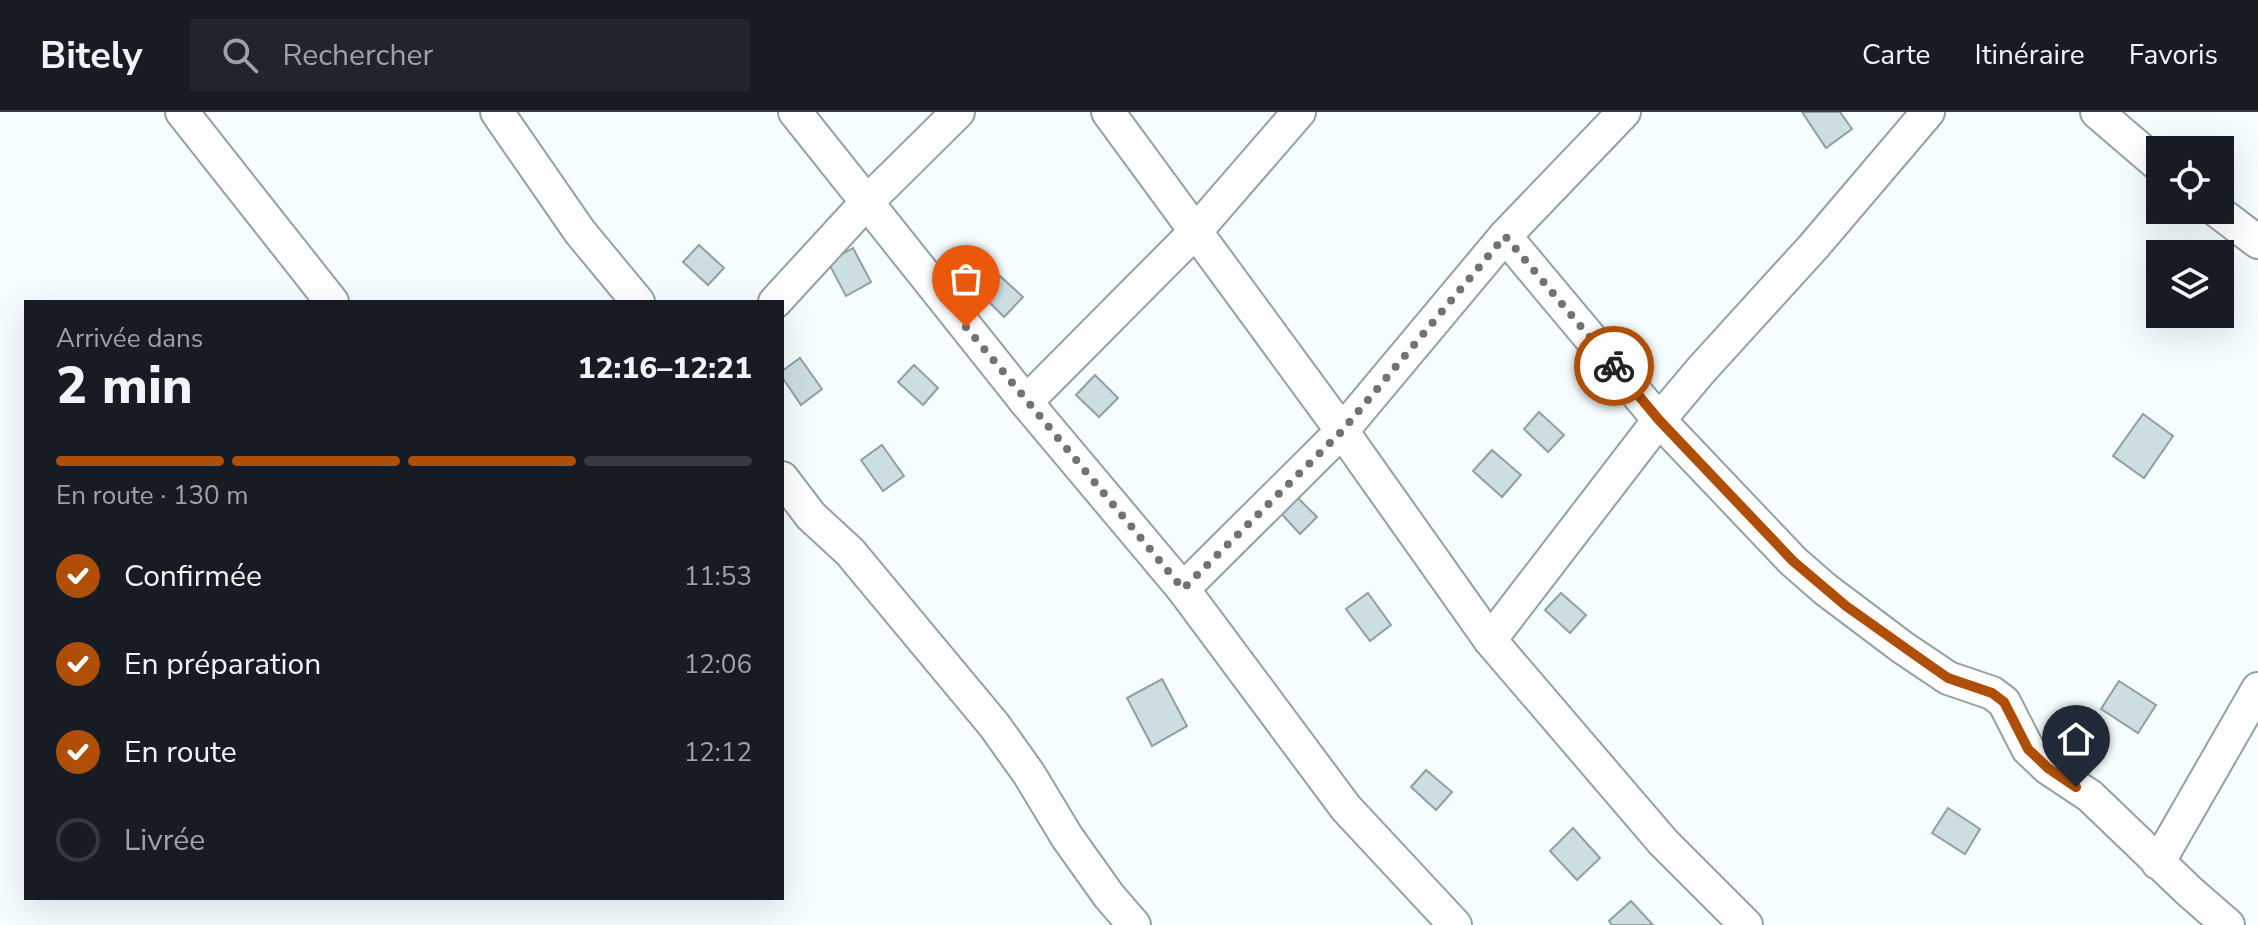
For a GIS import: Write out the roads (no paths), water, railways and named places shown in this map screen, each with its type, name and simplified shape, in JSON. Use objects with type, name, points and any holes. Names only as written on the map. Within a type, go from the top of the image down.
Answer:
[{"type":"street","points":[[182,112],[330,300]]},
{"type":"street","points":[[497,112],[580,232],[636,300]]},
{"type":"street","points":[[795,112],[1026,402],[1183,589],[1346,808],[1455,925]]},
{"type":"street","points":[[777,300],[866,203],[958,112]]},
{"type":"street","points":[[1108,112],[1342,431],[1490,640],[1663,842],[1746,925]]},
{"type":"street","points":[[1026,402],[1195,232],[1299,112]]},
{"type":"street","points":[[1183,589],[1342,431],[1505,236],[1624,112]]},
{"type":"street","points":[[1490,640],[1659,420],[1928,112]]},
{"type":"street","points":[[2097,112],[2146,154]]},
{"type":"street","points":[[2234,224],[2258,242]]},
{"type":"street","points":[[1505,236],[1659,420],[1793,561],[1825,589],[1948,678],[1992,693],[2004,702],[2028,749],[2048,768],[2090,796],[2132,834],[2158,863],[2228,925]]},
{"type":"street","points":[[784,481],[811,516],[850,552],[994,725],[1029,774],[1067,837],[1134,925]]},
{"type":"street","points":[[2158,863],[2258,689]]}]
